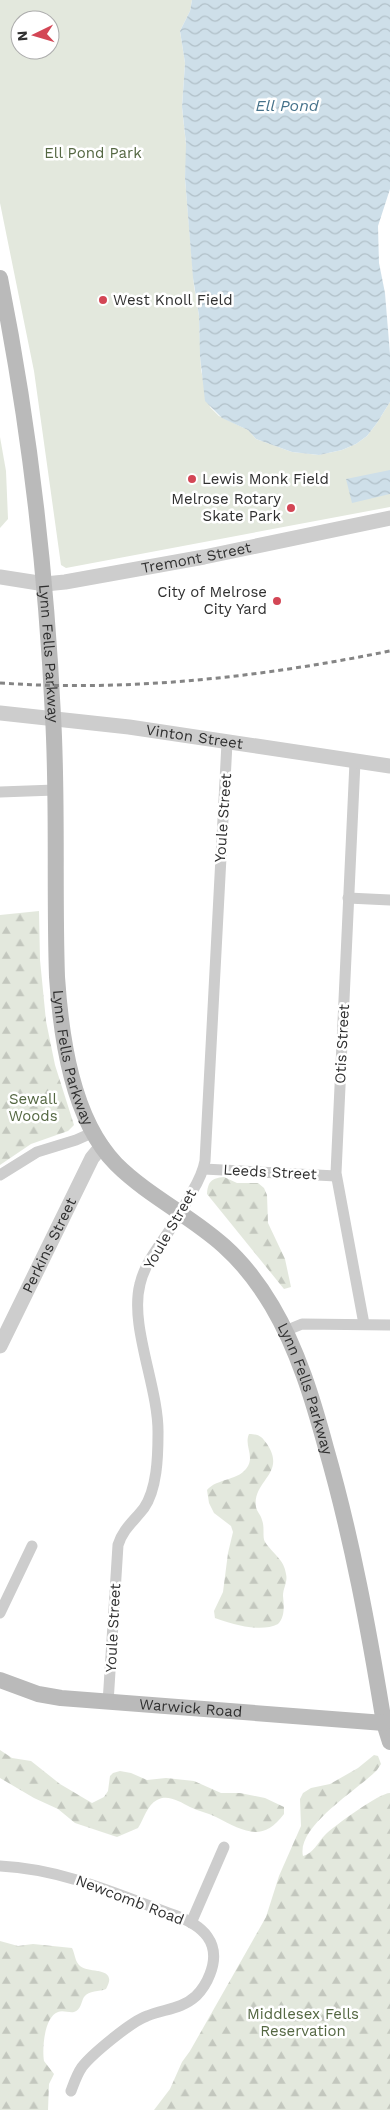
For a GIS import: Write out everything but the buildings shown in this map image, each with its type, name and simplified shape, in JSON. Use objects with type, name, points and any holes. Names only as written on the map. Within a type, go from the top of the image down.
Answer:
[{"type":"main road","name":"Lynn Fells Parkway","points":[[0,278],[32,460],[44,584],[53,718],[56,956],[59,1002],[72,1074],[82,1107],[98,1139],[127,1174],[214,1238],[240,1261],[263,1291],[285,1331],[309,1392],[335,1480],[355,1569],[384,1723],[390,1742]]},
{"type":"main road","name":"Warwick Road","points":[[0,1680],[44,1696],[108,1703],[384,1723]]},
{"type":"street","name":"Tremont Street","points":[[0,577],[44,584],[65,582],[204,557],[390,518]]},
{"type":"street","name":"Vinton Street","points":[[0,713],[53,718],[390,766]]},
{"type":"street","name":"Youle Street","points":[[108,1703],[118,1545],[125,1528],[142,1510],[150,1496],[158,1437],[157,1414],[139,1318],[138,1291],[152,1256],[180,1214],[204,1169],[227,743]]},
{"type":"street","name":"Otis Street","points":[[354,762],[336,1176],[364,1324]]},
{"type":"street","points":[[0,792],[55,790]]},
{"type":"street","points":[[348,898],[390,900]]},
{"type":"street","points":[[0,1175],[37,1152],[76,1140],[98,1139]]},
{"type":"street","name":"Perkins Street","points":[[0,1346],[92,1158],[98,1139]]},
{"type":"street","name":"Leeds Street","points":[[204,1169],[336,1176]]},
{"type":"street","points":[[285,1331],[302,1324],[390,1325]]},
{"type":"street","points":[[0,1613],[32,1546]]},
{"type":"street","points":[[192,1923],[224,1847]]},
{"type":"street","name":"Newcomb Road","points":[[0,1866],[62,1875],[192,1923],[207,1936],[215,1954],[215,1961],[200,1991],[184,2004],[148,2015],[132,2024],[83,2065],[71,2091]]},
{"type":"green space","name":"Ell Pond Park","points":[[0,0],[192,0],[190,11],[180,31],[185,63],[182,107],[187,154],[185,178],[194,286],[199,316],[201,370],[210,407],[219,416],[248,430],[256,439],[292,452],[319,455],[342,450],[356,444],[367,436],[390,402],[390,507],[66,568],[61,565],[34,371],[0,203]]},
{"type":"green space","points":[[0,437],[6,471],[8,519],[0,528]]},
{"type":"green space","name":"Sewall Woods","points":[[39,911],[40,960],[46,1021],[55,1065],[74,1125],[68,1131],[31,1144],[0,1165],[0,915]]},
{"type":"green space","points":[[224,1177],[237,1183],[258,1183],[264,1188],[267,1195],[268,1223],[285,1259],[291,1287],[284,1289],[207,1194],[211,1181]]},
{"type":"green space","points":[[249,1434],[258,1435],[262,1438],[272,1454],[273,1463],[271,1470],[259,1490],[256,1498],[256,1507],[263,1523],[265,1542],[283,1564],[286,1577],[282,1618],[278,1624],[263,1628],[246,1627],[215,1618],[214,1611],[223,1592],[233,1532],[231,1526],[214,1513],[209,1503],[207,1490],[216,1483],[240,1474],[248,1466],[250,1462]]},
{"type":"green space","points":[[0,1750],[12,1758],[31,1761],[60,1784],[92,1803],[104,1797],[108,1791],[110,1776],[120,1771],[131,1773],[147,1780],[166,1778],[194,1781],[221,1793],[240,1793],[265,1798],[284,1807],[284,1814],[268,1829],[252,1832],[243,1830],[174,1799],[161,1798],[151,1805],[138,1828],[117,1837],[75,1823],[58,1809],[34,1798],[0,1778]]},
{"type":"green space","name":"Middlesex Fells Reservation","points":[[374,1755],[378,1756],[381,1764],[377,1770],[319,1821],[303,1844],[303,1856],[310,1853],[325,1835],[347,1818],[376,1798],[390,1793],[390,2110],[154,2110],[170,2089],[182,2062],[266,1917],[279,1876],[301,1826],[300,1799],[303,1793],[311,1788],[330,1784],[358,1768]]},
{"type":"green space","points":[[0,1941],[18,1946],[33,1944],[72,1948],[80,1966],[101,1972],[109,1977],[106,1989],[86,1995],[76,2011],[58,2012],[50,2020],[45,2034],[43,2049],[44,2061],[54,2074],[49,2084],[48,2110],[0,2110]]},
{"type":"water","name":"Ell Pond","points":[[192,0],[390,0],[390,189],[378,226],[379,263],[385,293],[390,354],[390,402],[367,436],[356,444],[342,450],[319,455],[292,452],[256,439],[248,430],[222,418],[205,401],[200,356],[199,316],[193,278],[185,178],[186,144],[182,107],[185,63],[180,31],[190,11]]},
{"type":"water","points":[[390,470],[390,494],[352,503],[346,479]]},
{"type":"railway","points":[[0,683],[98,685],[196,680],[293,668],[390,651]]},
{"type":"place","name":"West Knoll Field","points":[[103,300]]},
{"type":"place","name":"Lewis Monk Field","points":[[192,479]]},
{"type":"place","name":"Melrose Rotary Skate Park","points":[[291,508]]},
{"type":"place","name":"City of Melrose City Yard","points":[[277,601]]}]
